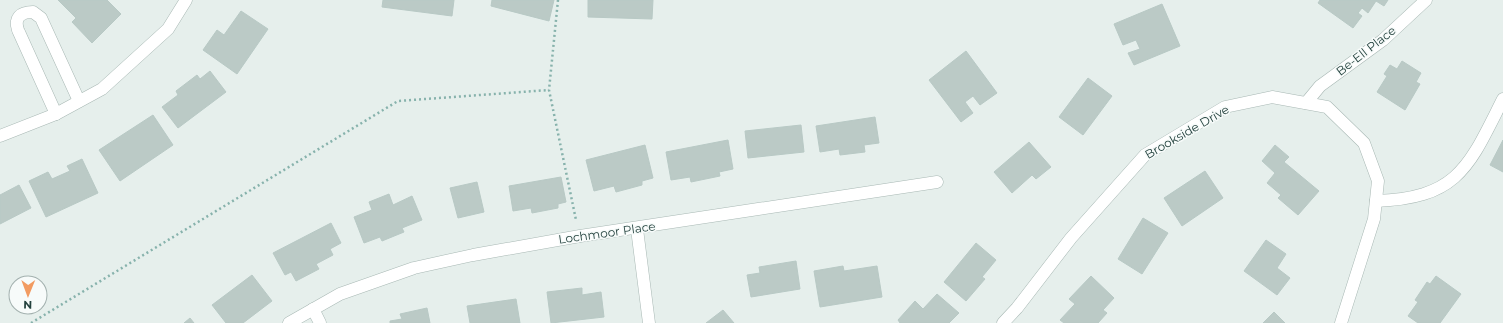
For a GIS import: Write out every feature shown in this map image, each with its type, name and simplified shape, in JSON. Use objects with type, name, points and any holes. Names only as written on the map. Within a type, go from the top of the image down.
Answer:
[{"type":"street","points":[[0,136],[56,114],[102,89],[168,29],[186,0]]},
{"type":"street","name":"Be-Ell Place","points":[[1306,103],[1320,86],[1383,40],[1426,0]]},
{"type":"street","points":[[56,114],[18,30],[16,23],[18,17],[22,14],[33,12],[41,18],[80,101]]},
{"type":"street","name":"Brookside Drive","points":[[1004,323],[1071,238],[1145,155],[1225,107],[1272,97],[1327,107],[1364,143],[1378,181],[1374,219],[1342,323]]},
{"type":"street","points":[[1376,201],[1402,200],[1420,196],[1453,180],[1470,161],[1503,99]]},
{"type":"street","name":"Lochmoor Place","points":[[289,323],[340,294],[414,268],[473,255],[580,236],[637,229],[937,182]]},
{"type":"street","points":[[637,229],[649,323]]},
{"type":"street","points":[[313,309],[320,323]]},
{"type":"path","points":[[558,0],[549,90],[580,236]]},
{"type":"path","points":[[31,323],[398,101],[549,90]]},
{"type":"building","points":[[58,0],[107,0],[121,14],[92,43],[72,22],[76,18]]},
{"type":"building","points":[[383,0],[454,0],[452,16],[382,7]]},
{"type":"building","points":[[492,0],[554,0],[549,21],[491,6]]},
{"type":"building","points":[[588,0],[653,0],[652,19],[588,17]]},
{"type":"building","points":[[1320,0],[1388,0],[1384,6],[1376,1],[1368,13],[1362,8],[1358,13],[1362,16],[1353,28],[1318,3]]},
{"type":"building","points":[[1162,4],[1180,46],[1134,65],[1128,53],[1140,49],[1136,40],[1123,45],[1114,24]]},
{"type":"building","points":[[241,11],[268,29],[237,74],[203,50],[217,30],[224,35]]},
{"type":"building","points":[[966,51],[997,93],[980,105],[973,96],[965,102],[973,113],[961,122],[929,80]]},
{"type":"building","points":[[1402,61],[1421,73],[1416,82],[1420,84],[1405,110],[1377,92],[1387,76],[1384,74],[1390,65],[1397,69]]},
{"type":"building","points":[[210,71],[226,92],[178,128],[162,107],[178,95],[176,91],[197,75],[200,79]]},
{"type":"building","points":[[1088,78],[1112,96],[1083,135],[1059,117]]},
{"type":"building","points":[[153,115],[173,145],[120,181],[99,150]]},
{"type":"building","points":[[875,117],[879,143],[864,145],[865,152],[840,155],[839,149],[820,152],[816,126]]},
{"type":"building","points":[[801,125],[804,152],[748,158],[745,131]]},
{"type":"building","points":[[728,140],[733,169],[719,172],[720,176],[691,182],[690,177],[671,180],[666,152]]},
{"type":"building","points":[[1503,140],[1503,172],[1490,165]]},
{"type":"building","points":[[1029,142],[1051,167],[1036,179],[1032,175],[1012,193],[994,172]]},
{"type":"building","points":[[645,145],[653,178],[642,181],[642,185],[616,192],[614,186],[594,191],[586,160]]},
{"type":"building","points":[[1275,145],[1289,157],[1284,162],[1319,191],[1298,215],[1278,198],[1281,195],[1267,183],[1275,173],[1262,161]]},
{"type":"building","points":[[82,159],[98,193],[46,217],[29,181],[48,172],[52,179],[70,171],[67,166]]},
{"type":"building","points":[[1205,171],[1223,198],[1182,226],[1164,198]]},
{"type":"building","points":[[561,177],[566,202],[558,204],[558,208],[532,213],[531,208],[513,211],[509,186]]},
{"type":"building","points":[[477,182],[484,212],[458,218],[450,188]]},
{"type":"building","points":[[19,185],[31,208],[0,224],[0,195]]},
{"type":"building","points":[[389,194],[393,205],[412,196],[422,220],[402,228],[404,232],[382,241],[380,237],[364,243],[354,217],[372,210],[369,202]]},
{"type":"building","points":[[1143,218],[1168,233],[1142,274],[1118,259]]},
{"type":"building","points":[[331,223],[341,243],[330,249],[333,255],[316,264],[319,269],[296,281],[291,272],[285,275],[273,253]]},
{"type":"building","points":[[1266,240],[1286,254],[1277,268],[1290,278],[1277,295],[1244,271]]},
{"type":"building","points":[[976,243],[996,260],[982,277],[985,279],[966,301],[944,282]]},
{"type":"building","points":[[796,261],[800,289],[751,297],[747,275],[760,273],[759,267]]},
{"type":"building","points":[[843,266],[844,271],[877,266],[882,297],[820,307],[814,271]]},
{"type":"building","points":[[252,275],[272,301],[243,323],[226,323],[212,305]]},
{"type":"building","points":[[1091,276],[1114,298],[1103,310],[1107,313],[1098,323],[1064,323],[1060,320],[1075,304],[1069,299]]},
{"type":"building","points":[[1436,276],[1461,294],[1440,323],[1418,323],[1408,316],[1418,302],[1415,300],[1427,282],[1430,284]]},
{"type":"building","points":[[582,288],[582,295],[601,292],[604,317],[551,323],[547,292]]},
{"type":"building","points":[[937,294],[959,313],[949,323],[900,323],[898,320],[915,301],[923,309]]},
{"type":"building","points":[[516,299],[520,323],[470,323],[467,306]]},
{"type":"building","points":[[427,308],[430,323],[390,323],[390,321],[402,319],[400,314]]},
{"type":"building","points":[[723,310],[734,323],[706,323]]},
{"type":"building","points":[[1274,312],[1285,323],[1263,323]]},
{"type":"building","points":[[190,318],[194,323],[184,323]]}]
